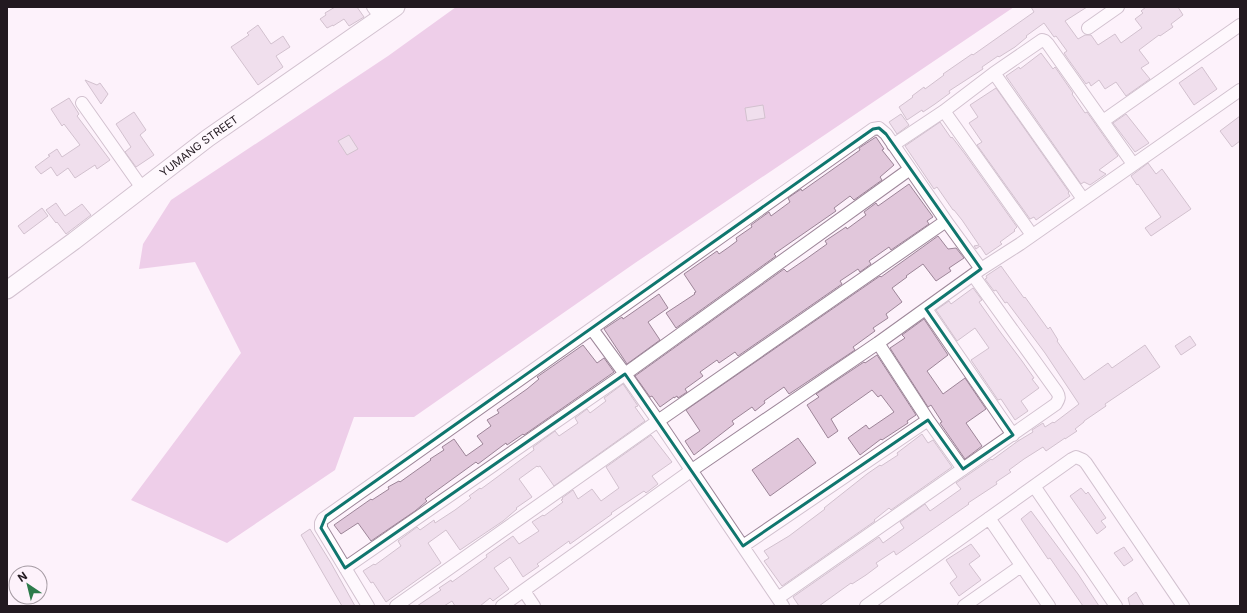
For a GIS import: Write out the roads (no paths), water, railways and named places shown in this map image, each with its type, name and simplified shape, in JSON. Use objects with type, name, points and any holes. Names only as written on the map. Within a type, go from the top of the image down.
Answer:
[{"type":"main road","name":"YUMANG STREET","points":[[7,290],[377,12],[396,7]]},
{"type":"street","points":[[1088,28],[1118,7]]},
{"type":"street","points":[[1103,121],[1240,25]]},
{"type":"street","points":[[894,145],[944,111],[994,73],[1042,40],[1045,41],[1133,164]]},
{"type":"street","points":[[994,73],[1083,199]]},
{"type":"street","points":[[502,606],[692,470],[878,343],[977,272],[1240,90]]},
{"type":"street","points":[[82,103],[142,188]]},
{"type":"street","points":[[944,111],[1032,235]]},
{"type":"street","points":[[368,606],[321,528],[323,519],[874,129],[879,128],[883,131],[894,145],[946,221],[977,272],[1059,396],[1059,399],[1056,404],[963,469],[780,602],[692,470],[592,329]]},
{"type":"street","points":[[345,568],[625,374],[910,169]]},
{"type":"street","points":[[396,606],[658,421],[946,221]]},
{"type":"street","points":[[926,309],[1012,435]]},
{"type":"street","points":[[878,343],[928,420],[963,469]]},
{"type":"street","points":[[742,546],[928,420]]},
{"type":"street","points":[[866,606],[1076,457],[1083,460],[1183,606]]},
{"type":"street","points":[[1034,486],[1116,606]]},
{"type":"street","points":[[989,518],[1049,606]]},
{"type":"street","points":[[964,606],[1021,566]]},
{"type":"street","points":[[524,591],[534,606]]}]
